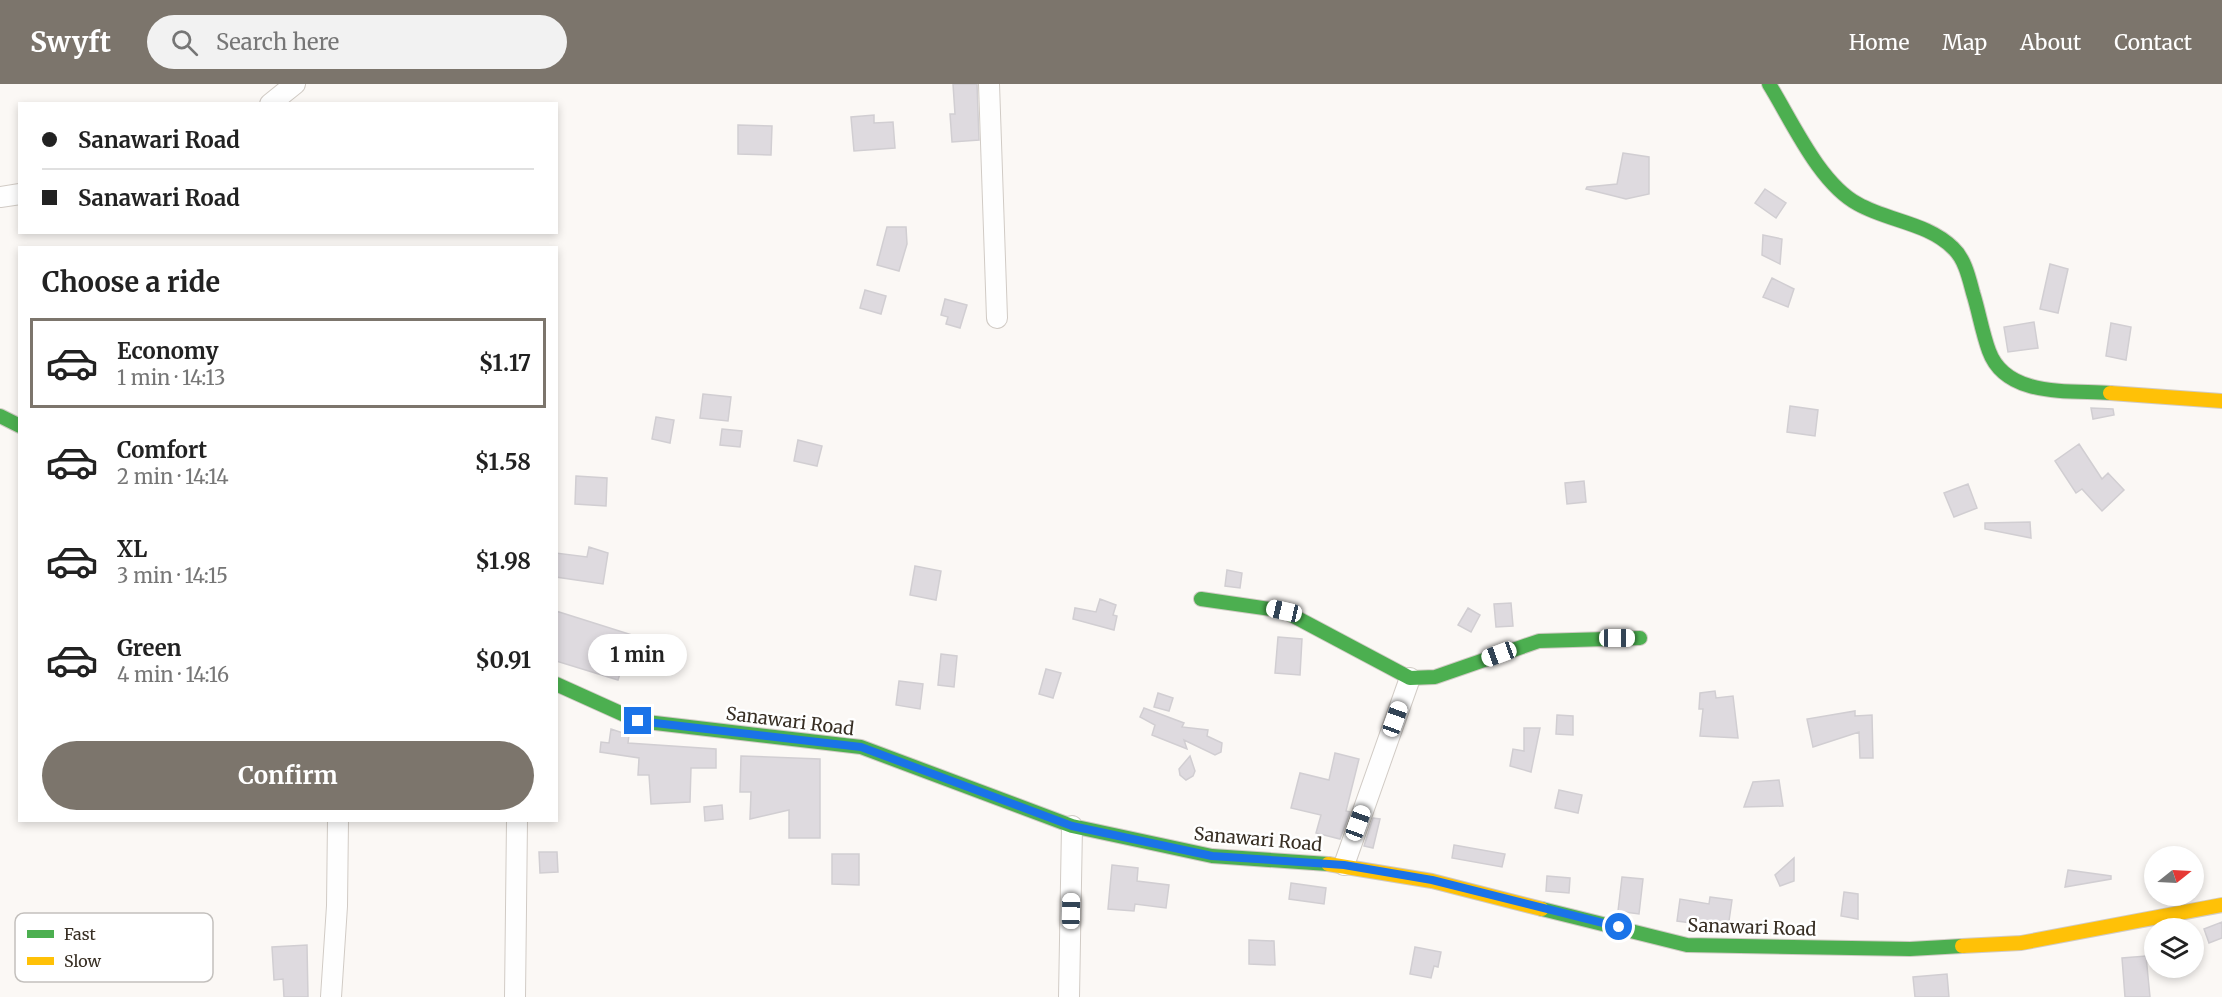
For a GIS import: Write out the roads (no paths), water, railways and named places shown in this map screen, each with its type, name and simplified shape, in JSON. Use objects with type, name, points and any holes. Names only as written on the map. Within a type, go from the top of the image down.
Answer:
[{"type":"street","points":[[272,102],[295,84]]},
{"type":"street","points":[[989,84],[998,318]]},
{"type":"street","points":[[1769,84],[1830,179],[1847,197],[1869,210],[1942,239],[1957,251],[1989,351],[2003,374],[2013,381],[2034,387],[2222,401]]},
{"type":"street","points":[[0,197],[18,194]]},
{"type":"street","points":[[0,416],[18,425]]},
{"type":"street","points":[[1201,599],[1284,611],[1410,678],[1435,676],[1539,641],[1570,638],[1640,638]]},
{"type":"street","points":[[1344,865],[1410,678]]},
{"type":"street","name":"Sanawari Road","points":[[558,685],[638,721],[861,747],[1072,826],[1212,856],[1344,865],[1432,880],[1687,945],[1910,949],[2021,943],[2222,905]]},
{"type":"street","points":[[331,997],[337,906],[338,822]]},
{"type":"street","points":[[515,997],[517,822]]},
{"type":"street","points":[[1069,997],[1072,826]]}]
